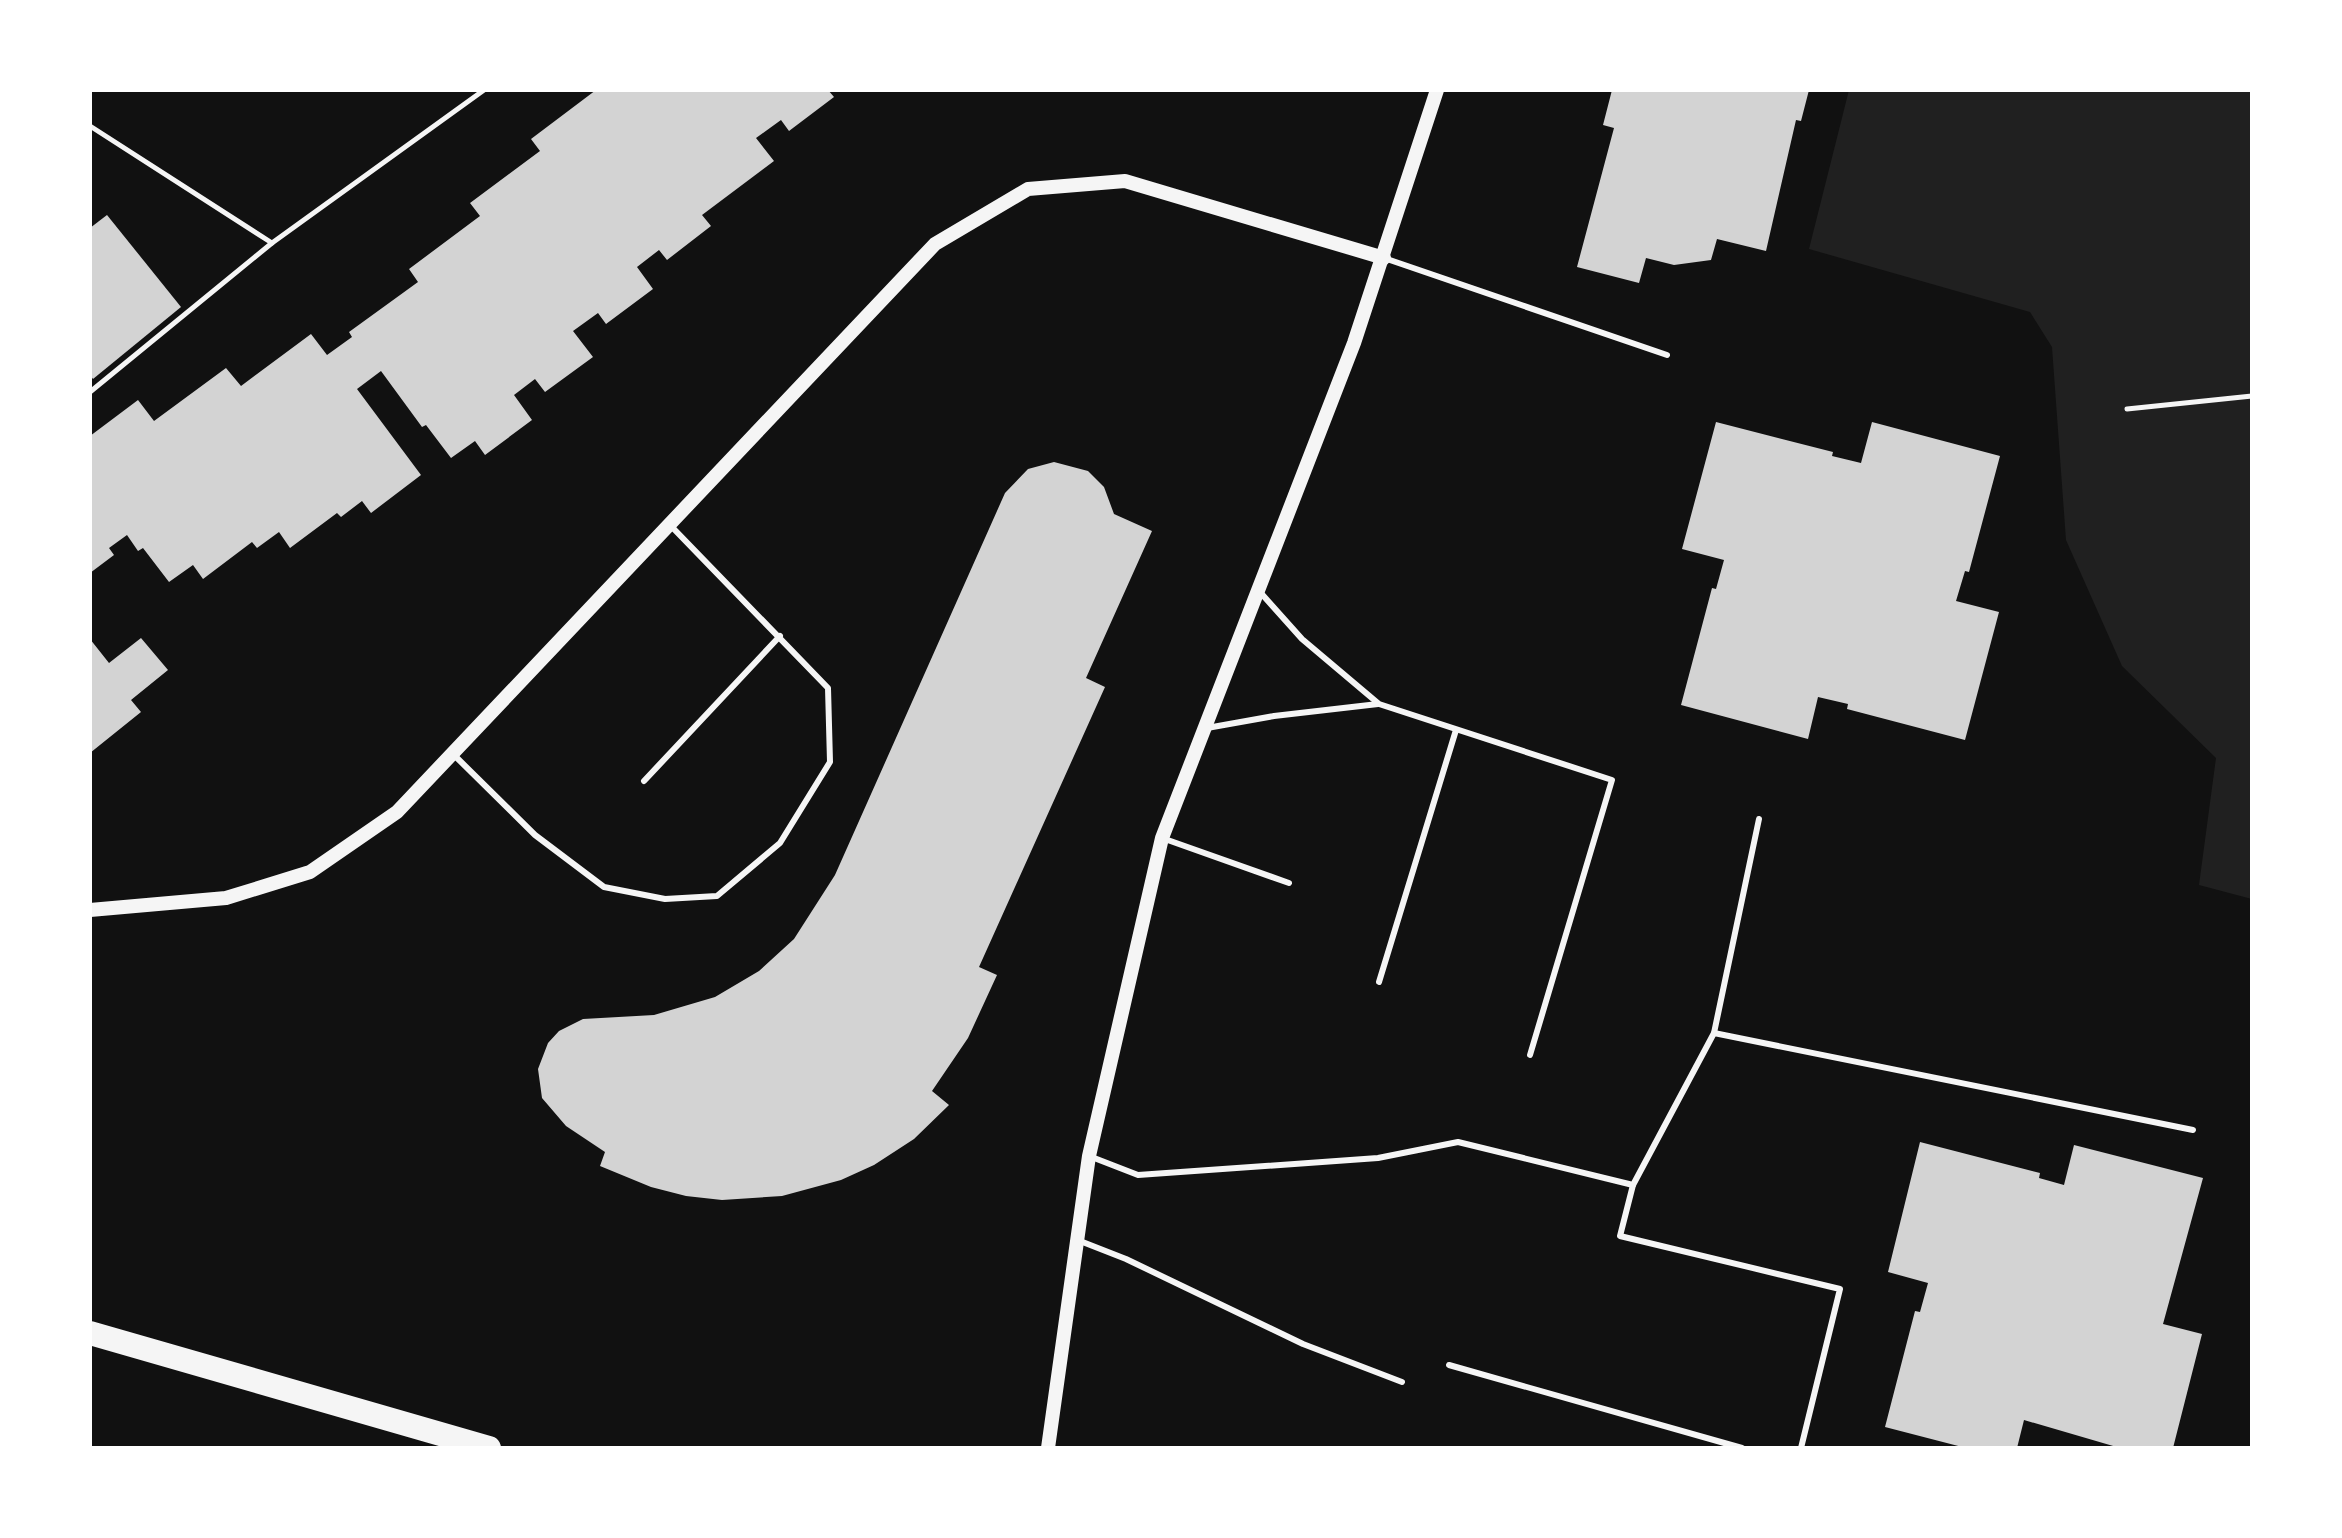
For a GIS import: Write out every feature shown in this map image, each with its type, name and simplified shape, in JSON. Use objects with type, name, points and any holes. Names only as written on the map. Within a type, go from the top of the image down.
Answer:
[{"type":"highway","points":[[90,1333],[489,1448]]},
{"type":"street","points":[[1048,1448],[1089,1156],[1162,838],[1384,258],[1437,90]]},
{"type":"street","points":[[90,910],[226,898],[310,872],[397,812],[935,244],[1028,189],[1125,181],[1384,258]]},
{"type":"lane","points":[[1384,258],[1667,355]]},
{"type":"lane","points":[[453,754],[535,835],[604,887],[665,899],[717,896],[780,843],[830,762],[828,688],[670,525]]},
{"type":"lane","points":[[1258,589],[1302,639],[1379,704],[1612,780],[1530,1055]]},
{"type":"lane","points":[[644,781],[780,636]]},
{"type":"lane","points":[[1204,729],[1274,716],[1379,704]]},
{"type":"lane","points":[[1379,982],[1456,730]]},
{"type":"lane","points":[[1759,819],[1714,1033],[1633,1185],[1620,1236],[1840,1289],[1801,1448]]},
{"type":"lane","points":[[1162,838],[1289,883]]},
{"type":"lane","points":[[1714,1033],[2193,1130]]},
{"type":"lane","points":[[1089,1156],[1138,1175],[1378,1158],[1458,1142],[1633,1185]]},
{"type":"lane","points":[[1077,1240],[1126,1259],[1303,1344],[1402,1382]]},
{"type":"lane","points":[[1449,1365],[1742,1448]]},
{"type":"path","points":[[90,392],[272,243],[481,91]]},
{"type":"path","points":[[90,126],[272,243]]},
{"type":"path","points":[[2127,409],[2252,396]]},
{"type":"shaded area","points":[[1849,90],[2252,90],[2252,899],[2199,885],[2216,758],[2122,666],[2066,540],[2052,347],[2030,312],[1809,249]]},
{"type":"building","points":[[596,90],[828,90],[834,97],[789,131],[781,120],[756,138],[774,161],[702,215],[711,226],[667,260],[659,250],[637,267],[653,289],[606,324],[598,313],[573,331],[593,357],[545,392],[535,379],[514,395],[532,420],[485,455],[475,441],[451,458],[426,425],[422,427],[381,371],[357,389],[421,475],[371,513],[362,501],[341,517],[337,513],[290,548],[279,532],[257,548],[252,542],[203,579],[193,565],[169,582],[143,548],[138,551],[127,535],[109,548],[114,555],[90,573],[90,436],[138,400],[154,421],[226,368],[241,386],[311,334],[327,355],[352,337],[349,332],[418,282],[409,269],[480,216],[470,203],[540,151],[531,139]]},
{"type":"building","points":[[1612,90],[1809,90],[1801,121],[1796,120],[1766,251],[1717,239],[1711,260],[1674,265],[1646,258],[1639,283],[1577,267],[1614,128],[1603,125]]},
{"type":"building","points":[[107,215],[181,307],[93,379],[90,375],[90,228]]},
{"type":"building","points":[[1716,422],[1833,452],[1832,456],[1861,463],[1872,422],[2000,456],[1969,572],[1965,571],[1956,601],[1999,612],[1965,740],[1847,709],[1848,704],[1818,697],[1808,739],[1681,705],[1712,588],[1716,589],[1724,560],[1682,549]]},
{"type":"building","points":[[1054,462],[1088,471],[1104,487],[1114,514],[1152,531],[1086,678],[1105,687],[979,967],[997,975],[968,1038],[932,1091],[949,1105],[914,1139],[874,1165],[841,1180],[782,1196],[722,1200],[686,1196],[651,1187],[600,1166],[605,1152],[566,1126],[542,1098],[538,1069],[548,1043],[559,1031],[583,1019],[654,1015],[715,997],[759,971],[794,939],[835,875],[1005,493],[1028,469]]},
{"type":"building","points":[[141,638],[168,670],[131,700],[141,712],[90,753],[90,639],[109,663]]},
{"type":"building","points":[[1920,1142],[2040,1173],[2039,1178],[2064,1185],[2074,1145],[2203,1178],[2163,1324],[2202,1334],[2173,1448],[2120,1448],[2024,1420],[2017,1448],[1966,1448],[1885,1427],[1915,1311],[1920,1312],[1928,1283],[1888,1272]]}]
